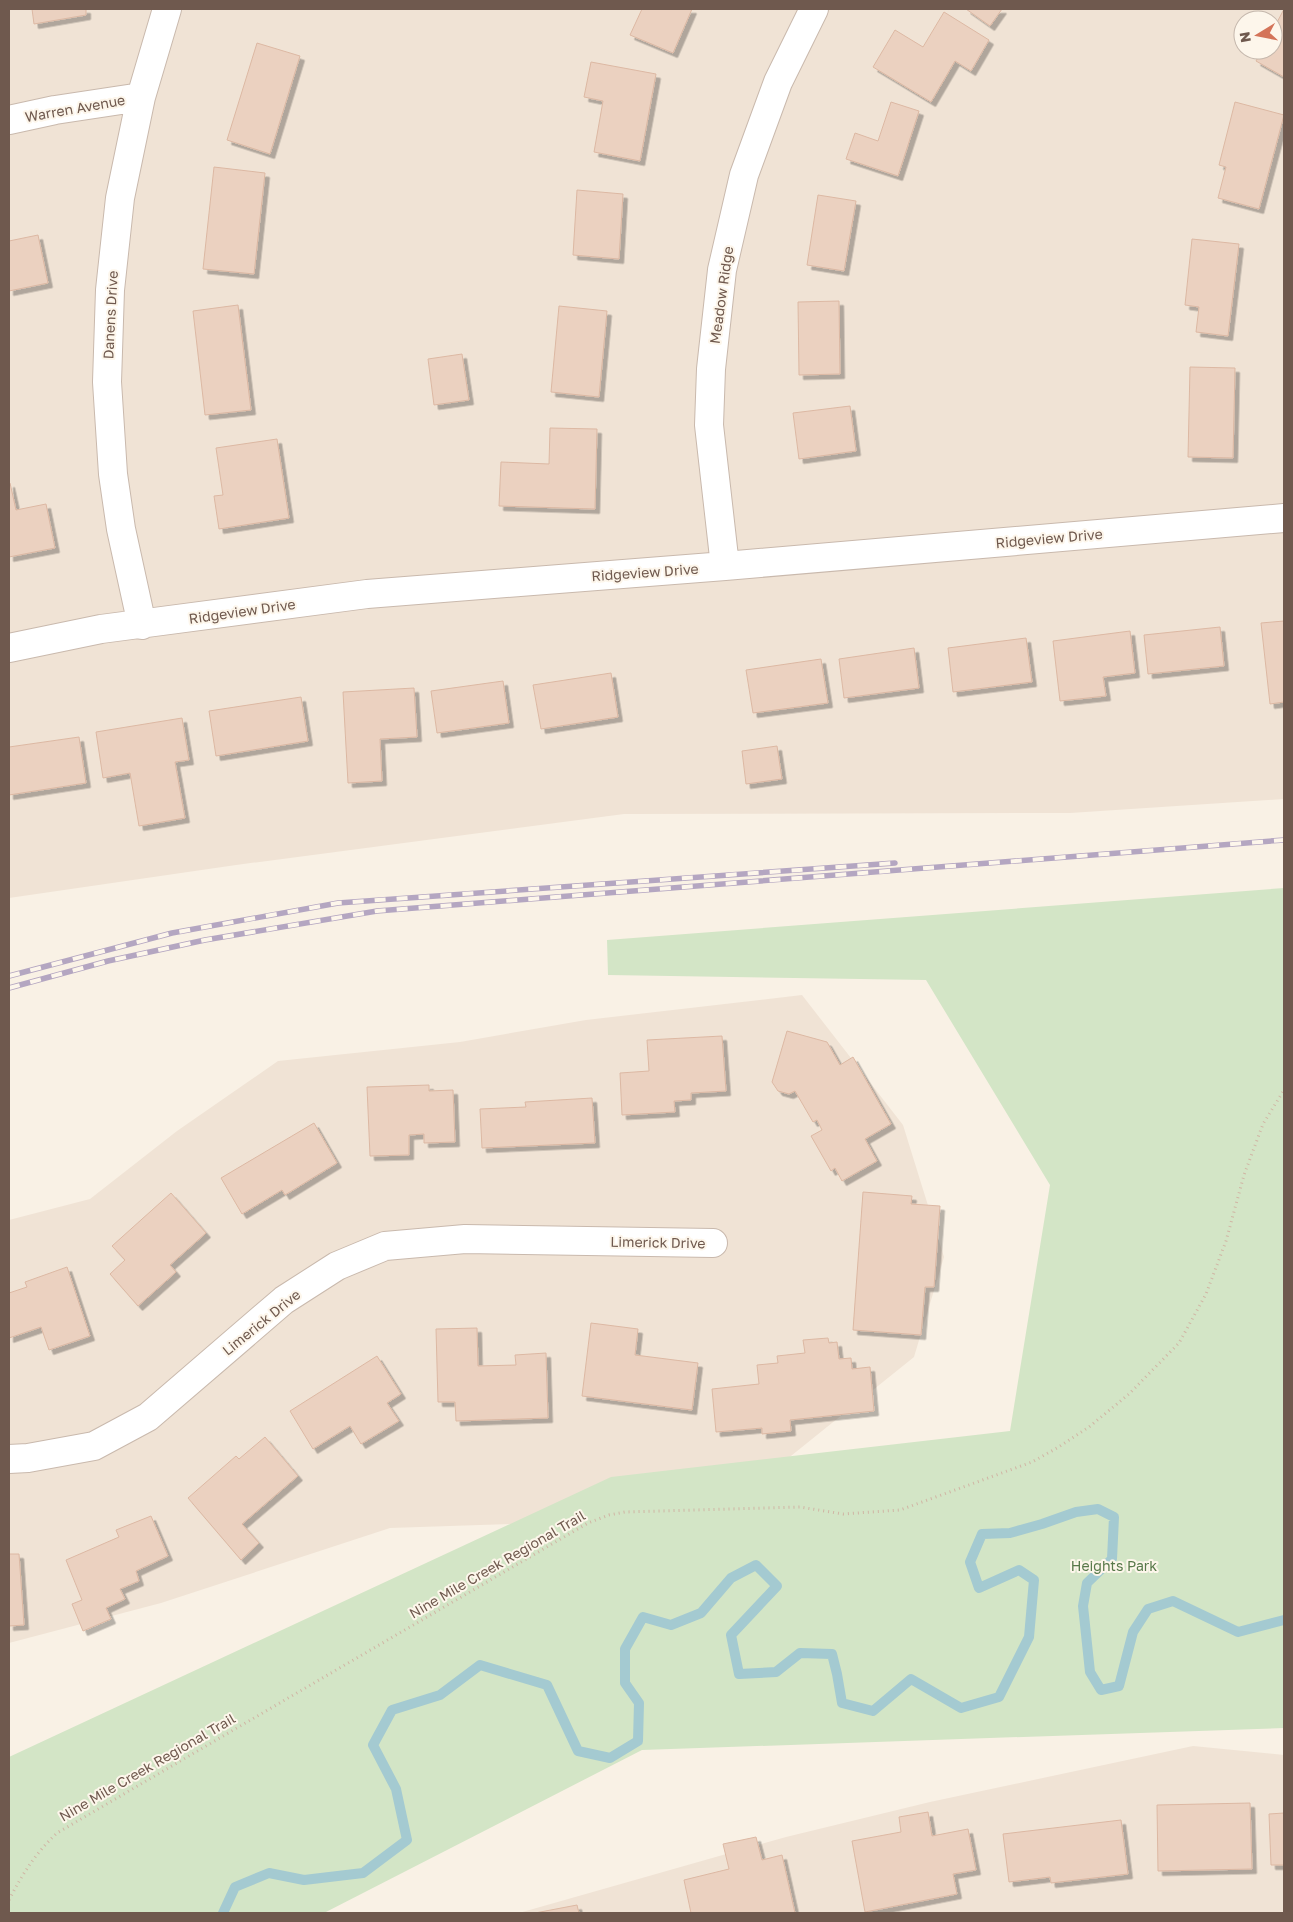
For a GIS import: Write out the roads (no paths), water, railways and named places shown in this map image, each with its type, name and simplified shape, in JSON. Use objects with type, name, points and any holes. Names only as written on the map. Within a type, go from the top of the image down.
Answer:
[{"type":"street","name":"Danens Drive","points":[[142,624],[121,529],[113,474],[107,382],[110,290],[120,198],[142,98],[166,9]]},
{"type":"street","name":"Meadow Ridge","points":[[725,566],[708,425],[711,369],[722,270],[744,176],[778,82],[814,9]]},
{"type":"street","name":"Warren Avenue","points":[[9,120],[55,110],[142,98]]},
{"type":"street","name":"Ridgeview Drive","points":[[9,648],[101,629],[367,594],[725,566],[1284,518]]},
{"type":"street","name":"Limerick Drive","points":[[9,1459],[28,1458],[94,1446],[148,1418],[284,1300],[337,1266],[385,1246],[465,1239],[714,1243]]},
{"type":"waterway","points":[[223,1913],[235,1887],[269,1873],[304,1880],[363,1873],[407,1840],[396,1789],[373,1745],[392,1710],[440,1695],[480,1665],[547,1685],[578,1751],[610,1758],[638,1741],[639,1703],[625,1683],[625,1649],[643,1617],[671,1625],[701,1613],[731,1578],[756,1565],[777,1586],[731,1635],[739,1674],[776,1672],[800,1653],[832,1654],[842,1703],[873,1711],[911,1679],[961,1708],[999,1697],[1029,1637],[1034,1580],[1019,1570],[979,1588],[970,1562],[982,1534],[1010,1533],[1076,1512],[1098,1509],[1114,1517],[1112,1559],[1087,1583],[1083,1606],[1090,1672],[1101,1690],[1119,1686],[1133,1632],[1148,1609],[1173,1601],[1238,1632],[1284,1620]]},
{"type":"railway","points":[[9,988],[108,961],[205,940],[377,911],[1284,840]]},
{"type":"railway","points":[[9,976],[172,933],[338,903],[895,863]]},
{"type":"park label","name":"Heights Park","points":[[1114,1565]]}]
